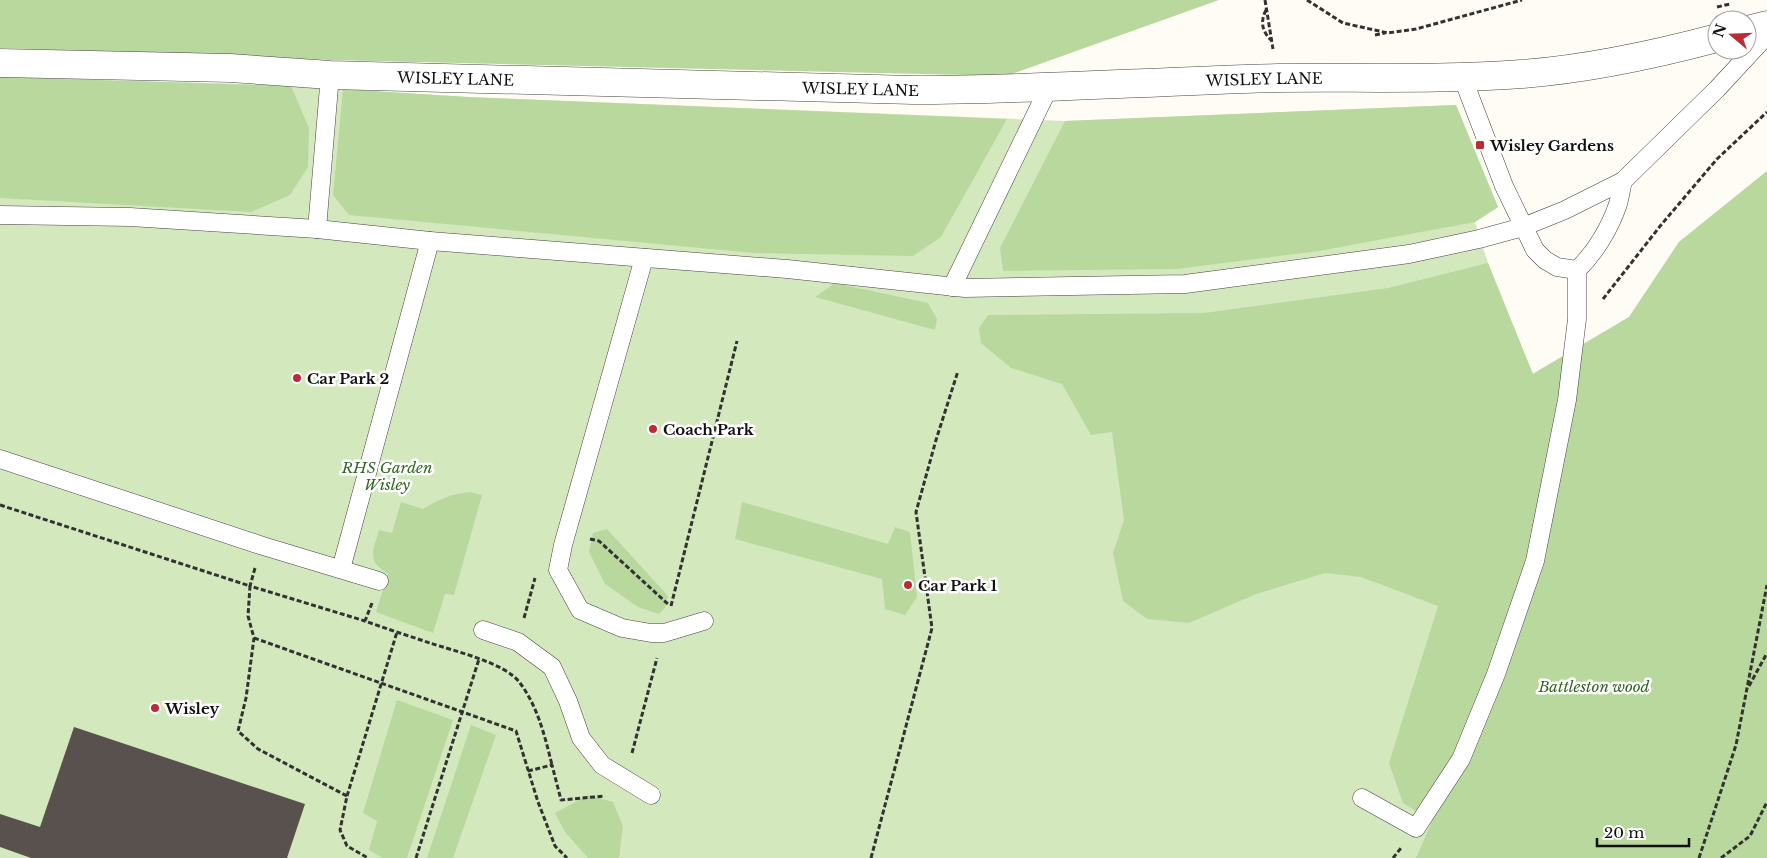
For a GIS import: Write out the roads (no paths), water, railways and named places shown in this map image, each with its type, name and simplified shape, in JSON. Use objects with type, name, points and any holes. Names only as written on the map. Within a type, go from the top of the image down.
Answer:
[{"type":"street","name":"WISLEY LANE","points":[[0,63],[230,68],[330,75],[913,90],[993,90],[1278,78],[1522,74],[1588,67],[1707,41]]},
{"type":"lane","points":[[0,215],[130,217],[317,229],[430,241],[787,269],[952,288],[1185,284],[1409,254],[1479,240],[1523,227],[1565,210],[1623,181],[1717,89],[1767,35]]},
{"type":"lane","points":[[317,229],[330,75]]},
{"type":"lane","points":[[1462,76],[1490,152],[1535,250],[1545,260],[1557,267],[1577,270]]},
{"type":"lane","points":[[952,288],[1049,88]]},
{"type":"lane","points":[[1362,798],[1416,828],[1461,759],[1496,674],[1535,561],[1567,400],[1576,330],[1577,270],[1589,259],[1606,229],[1618,204],[1623,181]]},
{"type":"lane","points":[[341,569],[430,241]]},
{"type":"lane","points":[[644,258],[558,570],[580,610],[622,628],[650,633],[664,632],[704,621]]},
{"type":"lane","points":[[0,459],[263,546],[379,581]]},
{"type":"lane","points":[[483,630],[518,642],[552,667],[568,701],[581,738],[602,765],[651,795]]},
{"type":"place","name":"Wisley Gardens","points":[[1480,145]]},
{"type":"place","name":"Car Park 2","points":[[297,378]]},
{"type":"place","name":"Coach Park","points":[[653,429]]},
{"type":"place","name":"Car Park 1","points":[[908,585]]},
{"type":"place","name":"Wisley","points":[[155,708]]},
{"type":"park label","name":"RHS Garden Wisley","points":[[387,476]]},
{"type":"park label","name":"Battleston wood","points":[[1594,686]]}]
